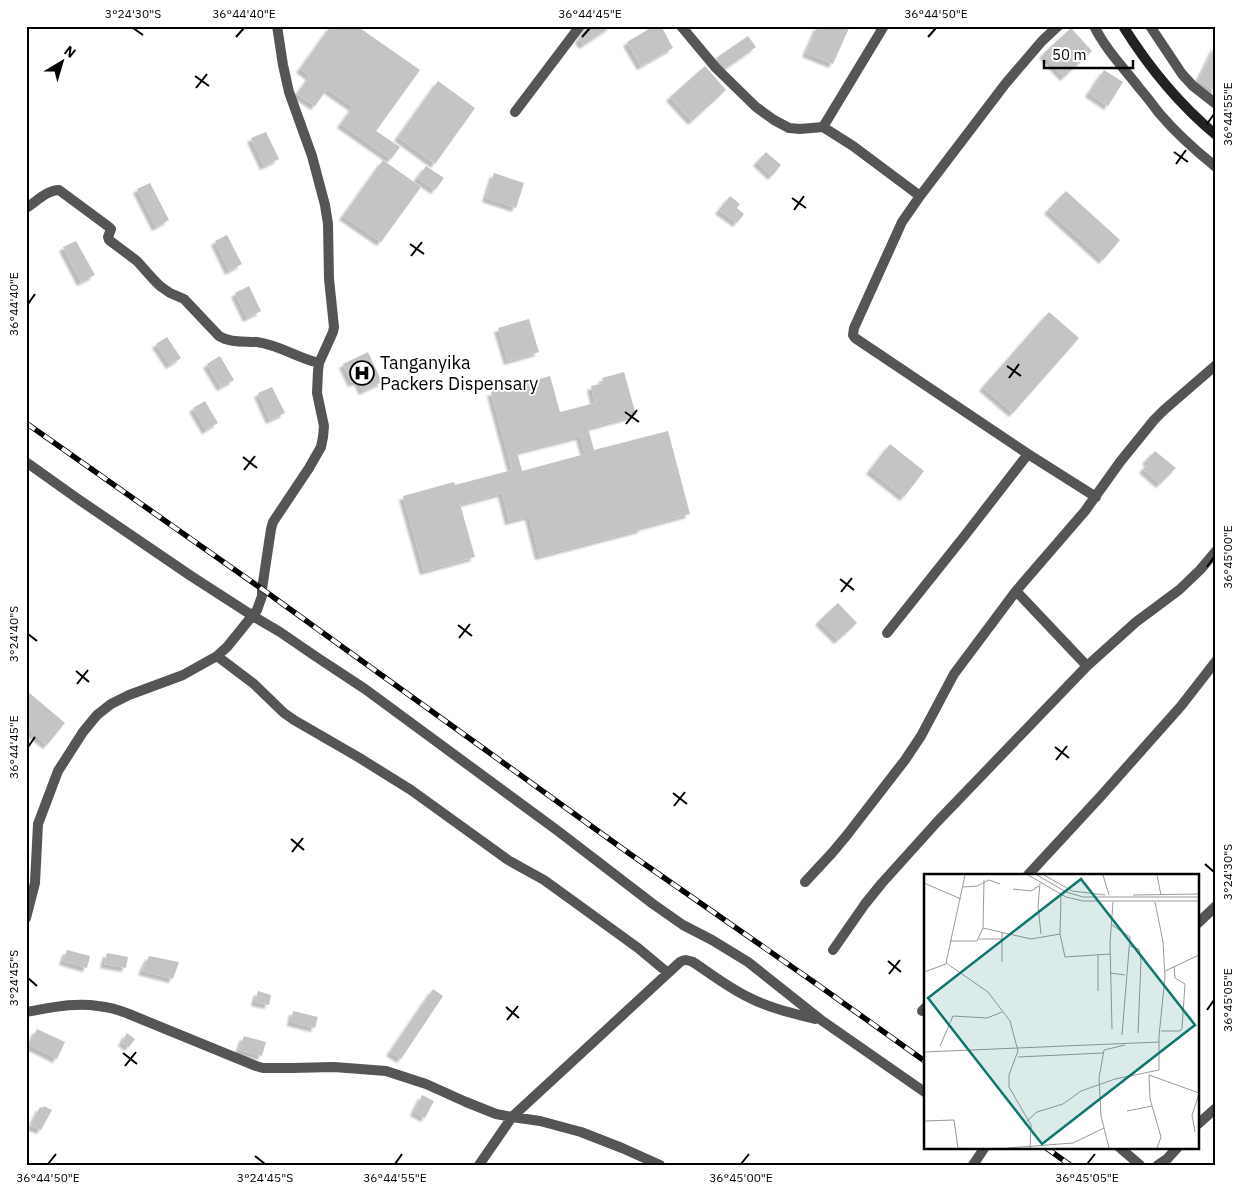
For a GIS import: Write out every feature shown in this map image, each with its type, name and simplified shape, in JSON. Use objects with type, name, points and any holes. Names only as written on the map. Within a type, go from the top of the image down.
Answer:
[{"type":"main road","points":[[1123,26],[1159,76],[1216,135]]},
{"type":"street","points":[[26,918],[36,883],[38,824],[58,770],[97,715],[111,704],[129,695],[183,675],[217,656],[227,647],[252,616],[262,596],[268,545],[273,522],[310,468],[323,437],[324,426],[317,393],[318,371],[319,363],[334,327],[329,280],[327,216],[320,182],[289,92],[282,65],[277,26]]},
{"type":"street","points":[[516,112],[580,26]]},
{"type":"street","points":[[681,26],[716,68],[756,107],[774,120],[789,128],[824,127],[920,196]]},
{"type":"street","points":[[824,127],[884,26]]},
{"type":"street","points":[[1058,26],[1042,41],[1006,83],[902,222],[854,328],[853,335],[854,338],[1096,497]]},
{"type":"street","points":[[1094,26],[1117,62],[1158,112],[1182,137],[1216,167]]},
{"type":"street","points":[[1150,26],[1182,74],[1193,86],[1216,104]]},
{"type":"street","points":[[26,208],[53,190],[59,190],[109,227],[111,229],[108,237],[109,240],[137,261],[160,286],[184,300],[218,336],[234,341],[259,342],[319,363]]},
{"type":"street","points":[[805,882],[847,835],[905,760],[921,736],[954,674],[1016,591],[1085,511],[1120,462],[1154,420],[1216,365]]},
{"type":"street","points":[[887,633],[1028,454]]},
{"type":"street","points":[[26,462],[191,576],[280,632],[378,698],[653,904],[683,925],[748,962],[821,1020],[924,1092]]},
{"type":"street","points":[[833,950],[882,883],[937,822],[1087,666],[1136,622],[1179,590],[1216,551]]},
{"type":"street","points":[[1016,591],[1087,666]]},
{"type":"street","points":[[217,656],[254,684],[284,713],[412,790],[508,860],[544,880],[638,948],[668,973]]},
{"type":"street","points":[[1029,874],[1181,706],[1216,661]]},
{"type":"street","points":[[1200,921],[1216,906]]},
{"type":"street","points":[[479,1165],[512,1118],[684,960],[688,960],[749,998],[821,1020]]},
{"type":"street","points":[[26,1012],[80,1004],[98,1006],[129,1014],[256,1066],[273,1068],[334,1067],[386,1071],[426,1084],[482,1109],[512,1118],[540,1121],[581,1132],[660,1165]]},
{"type":"street","points":[[1200,1122],[1216,1108]]},
{"type":"street","points":[[973,1165],[984,1148]]},
{"type":"street","points":[[1120,1148],[1140,1165]]},
{"type":"street","points":[[1158,1165],[1167,1159],[1177,1148]]},
{"type":"building","points":[[331,26],[357,26],[420,70],[376,131],[400,147],[391,159],[341,124],[353,107],[327,89],[315,106],[297,94],[310,76],[300,69]]},
{"type":"building","points":[[587,26],[612,26],[583,45],[579,39]]},
{"type":"building","points":[[654,26],[661,26],[673,48],[641,66],[627,42]]},
{"type":"building","points":[[818,26],[850,26],[833,64],[806,53]]},
{"type":"building","points":[[1071,28],[1092,51],[1064,77],[1043,54]]},
{"type":"building","points":[[748,36],[756,47],[726,68],[716,58]]},
{"type":"building","points":[[1216,44],[1216,91],[1198,81]]},
{"type":"building","points":[[705,66],[726,90],[692,121],[670,97]]},
{"type":"building","points":[[1104,70],[1123,82],[1108,106],[1089,93]]},
{"type":"building","points":[[438,81],[475,108],[435,164],[398,137]]},
{"type":"building","points":[[266,132],[279,159],[264,166],[251,138]]},
{"type":"building","points":[[766,152],[781,165],[772,176],[757,162]]},
{"type":"building","points":[[383,160],[421,187],[381,242],[343,216]]},
{"type":"building","points":[[426,166],[444,178],[435,190],[417,178]]},
{"type":"building","points":[[494,173],[524,183],[516,208],[486,198]]},
{"type":"building","points":[[150,183],[169,220],[156,227],[137,189]]},
{"type":"building","points":[[1066,191],[1120,240],[1103,260],[1048,210]]},
{"type":"building","points":[[730,196],[740,204],[737,208],[744,214],[737,223],[719,210]]},
{"type":"building","points":[[227,235],[242,264],[229,271],[215,241]]},
{"type":"building","points":[[76,241],[95,275],[81,282],[63,247]]},
{"type":"building","points":[[249,286],[261,311],[247,318],[235,293]]},
{"type":"building","points":[[1049,312],[1079,338],[1013,413],[983,387]]},
{"type":"building","points":[[529,319],[539,352],[508,361],[498,328]]},
{"type":"building","points":[[167,337],[181,358],[170,365],[156,344]]},
{"type":"building","name":"Tanganyika Packers Dispensary","points":[[368,352],[382,382],[363,391],[358,381],[352,383],[343,364]]},
{"type":"building","points":[[220,356],[234,380],[221,387],[207,364]]},
{"type":"building","points":[[624,372],[636,415],[588,428],[594,450],[668,431],[690,514],[642,527],[642,529],[539,556],[529,516],[509,521],[502,493],[460,504],[475,557],[424,571],[403,496],[454,482],[455,485],[512,470],[491,392],[550,376],[560,412],[595,403],[591,386],[604,383],[602,378]],"holes":[[[580,436],[585,454],[522,471],[517,452]]]},
{"type":"building","points":[[272,387],[285,413],[270,420],[258,393]]},
{"type":"building","points":[[205,401],[218,423],[206,430],[193,408]]},
{"type":"building","points":[[890,444],[924,471],[904,497],[870,470]]},
{"type":"building","points":[[1155,451],[1176,468],[1160,484],[1143,469],[1149,463],[1146,460]]},
{"type":"building","points":[[838,603],[857,623],[838,640],[819,621]]},
{"type":"building","points":[[26,690],[65,723],[47,745],[26,728]]},
{"type":"building","points":[[67,950],[90,956],[87,968],[63,961]]},
{"type":"building","points":[[107,953],[128,957],[126,968],[104,964]]},
{"type":"building","points":[[149,956],[179,962],[173,979],[142,971]]},
{"type":"building","points":[[433,989],[443,996],[401,1059],[390,1052]]},
{"type":"building","points":[[258,991],[271,995],[269,1005],[255,1002]]},
{"type":"building","points":[[293,1011],[318,1017],[315,1028],[291,1022]]},
{"type":"building","points":[[37,1029],[65,1042],[57,1059],[29,1045]]},
{"type":"building","points":[[127,1033],[135,1039],[129,1047],[122,1042]]},
{"type":"building","points":[[244,1036],[266,1042],[262,1056],[239,1050]]},
{"type":"building","points":[[422,1095],[434,1101],[425,1118],[414,1112]]},
{"type":"building","points":[[44,1106],[52,1110],[41,1130],[31,1126],[40,1107]]},
{"type":"railway","points":[[26,423],[262,589],[630,854],[924,1061]]},
{"type":"railway","points":[[1046,1148],[1070,1165]]},
{"type":"place","name":"Tanganyika Packers Dispensary","points":[[362,373]]}]
